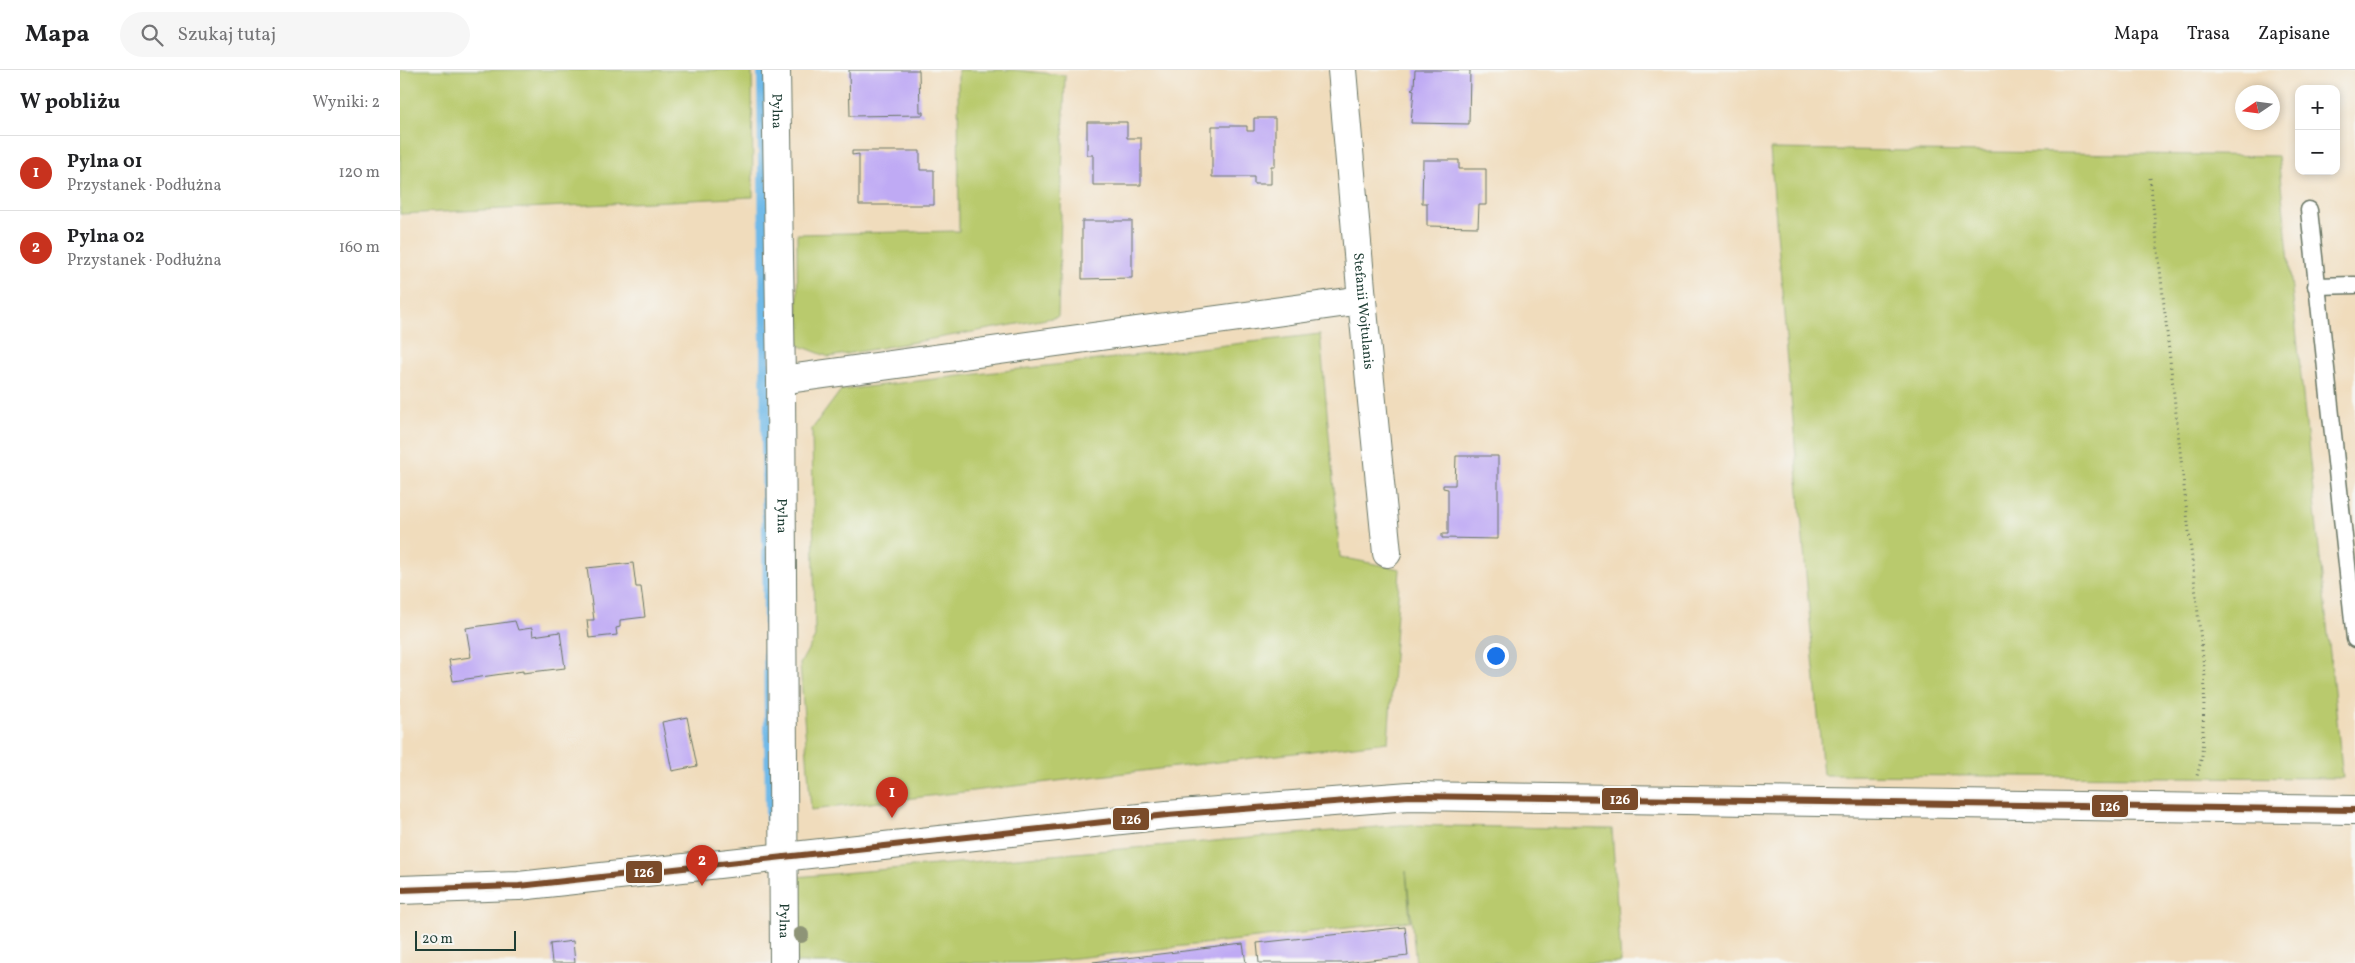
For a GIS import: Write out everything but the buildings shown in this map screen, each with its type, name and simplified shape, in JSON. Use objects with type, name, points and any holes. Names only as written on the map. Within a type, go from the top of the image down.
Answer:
[{"type":"street","name":"Pylna","points":[[776,70],[781,380],[784,963]]},
{"type":"street","name":"Stefanii Wojtulanis","points":[[1342,70],[1362,300],[1388,553]]},
{"type":"street","points":[[781,380],[1362,300]]},
{"type":"street","points":[[400,890],[519,886],[782,855],[1167,815],[1410,796],[2189,806],[2355,810]]},
{"type":"lane","points":[[2309,210],[2355,639]]},
{"type":"lane","points":[[2316,286],[2355,285]]},
{"type":"path","points":[[2150,178],[2205,677],[2202,756],[2189,806]]},
{"type":"green space","points":[[400,70],[752,70],[753,197],[400,214]]},
{"type":"green space","points":[[958,70],[1013,70],[1065,75],[1058,317],[829,357],[798,345],[797,234],[959,231]]},
{"type":"green space","points":[[1770,149],[2278,156],[2343,778],[1823,775]]},
{"type":"green space","points":[[1320,334],[1340,557],[1400,569],[1388,742],[811,810],[800,664],[815,637],[812,429],[841,390]]},
{"type":"green space","points":[[1401,825],[1612,829],[1621,963],[1416,963],[1406,871],[1410,921],[1030,963],[796,963],[796,877]]},
{"type":"waterway","points":[[762,70],[770,819]]},
{"type":"transit line","name":"126","points":[[400,890],[519,886],[1167,815],[1409,796],[2355,810]]},
{"type":"place","name":"Pylna 01","points":[[892,818]]},
{"type":"place","name":"Pylna 02","points":[[702,886]]}]
